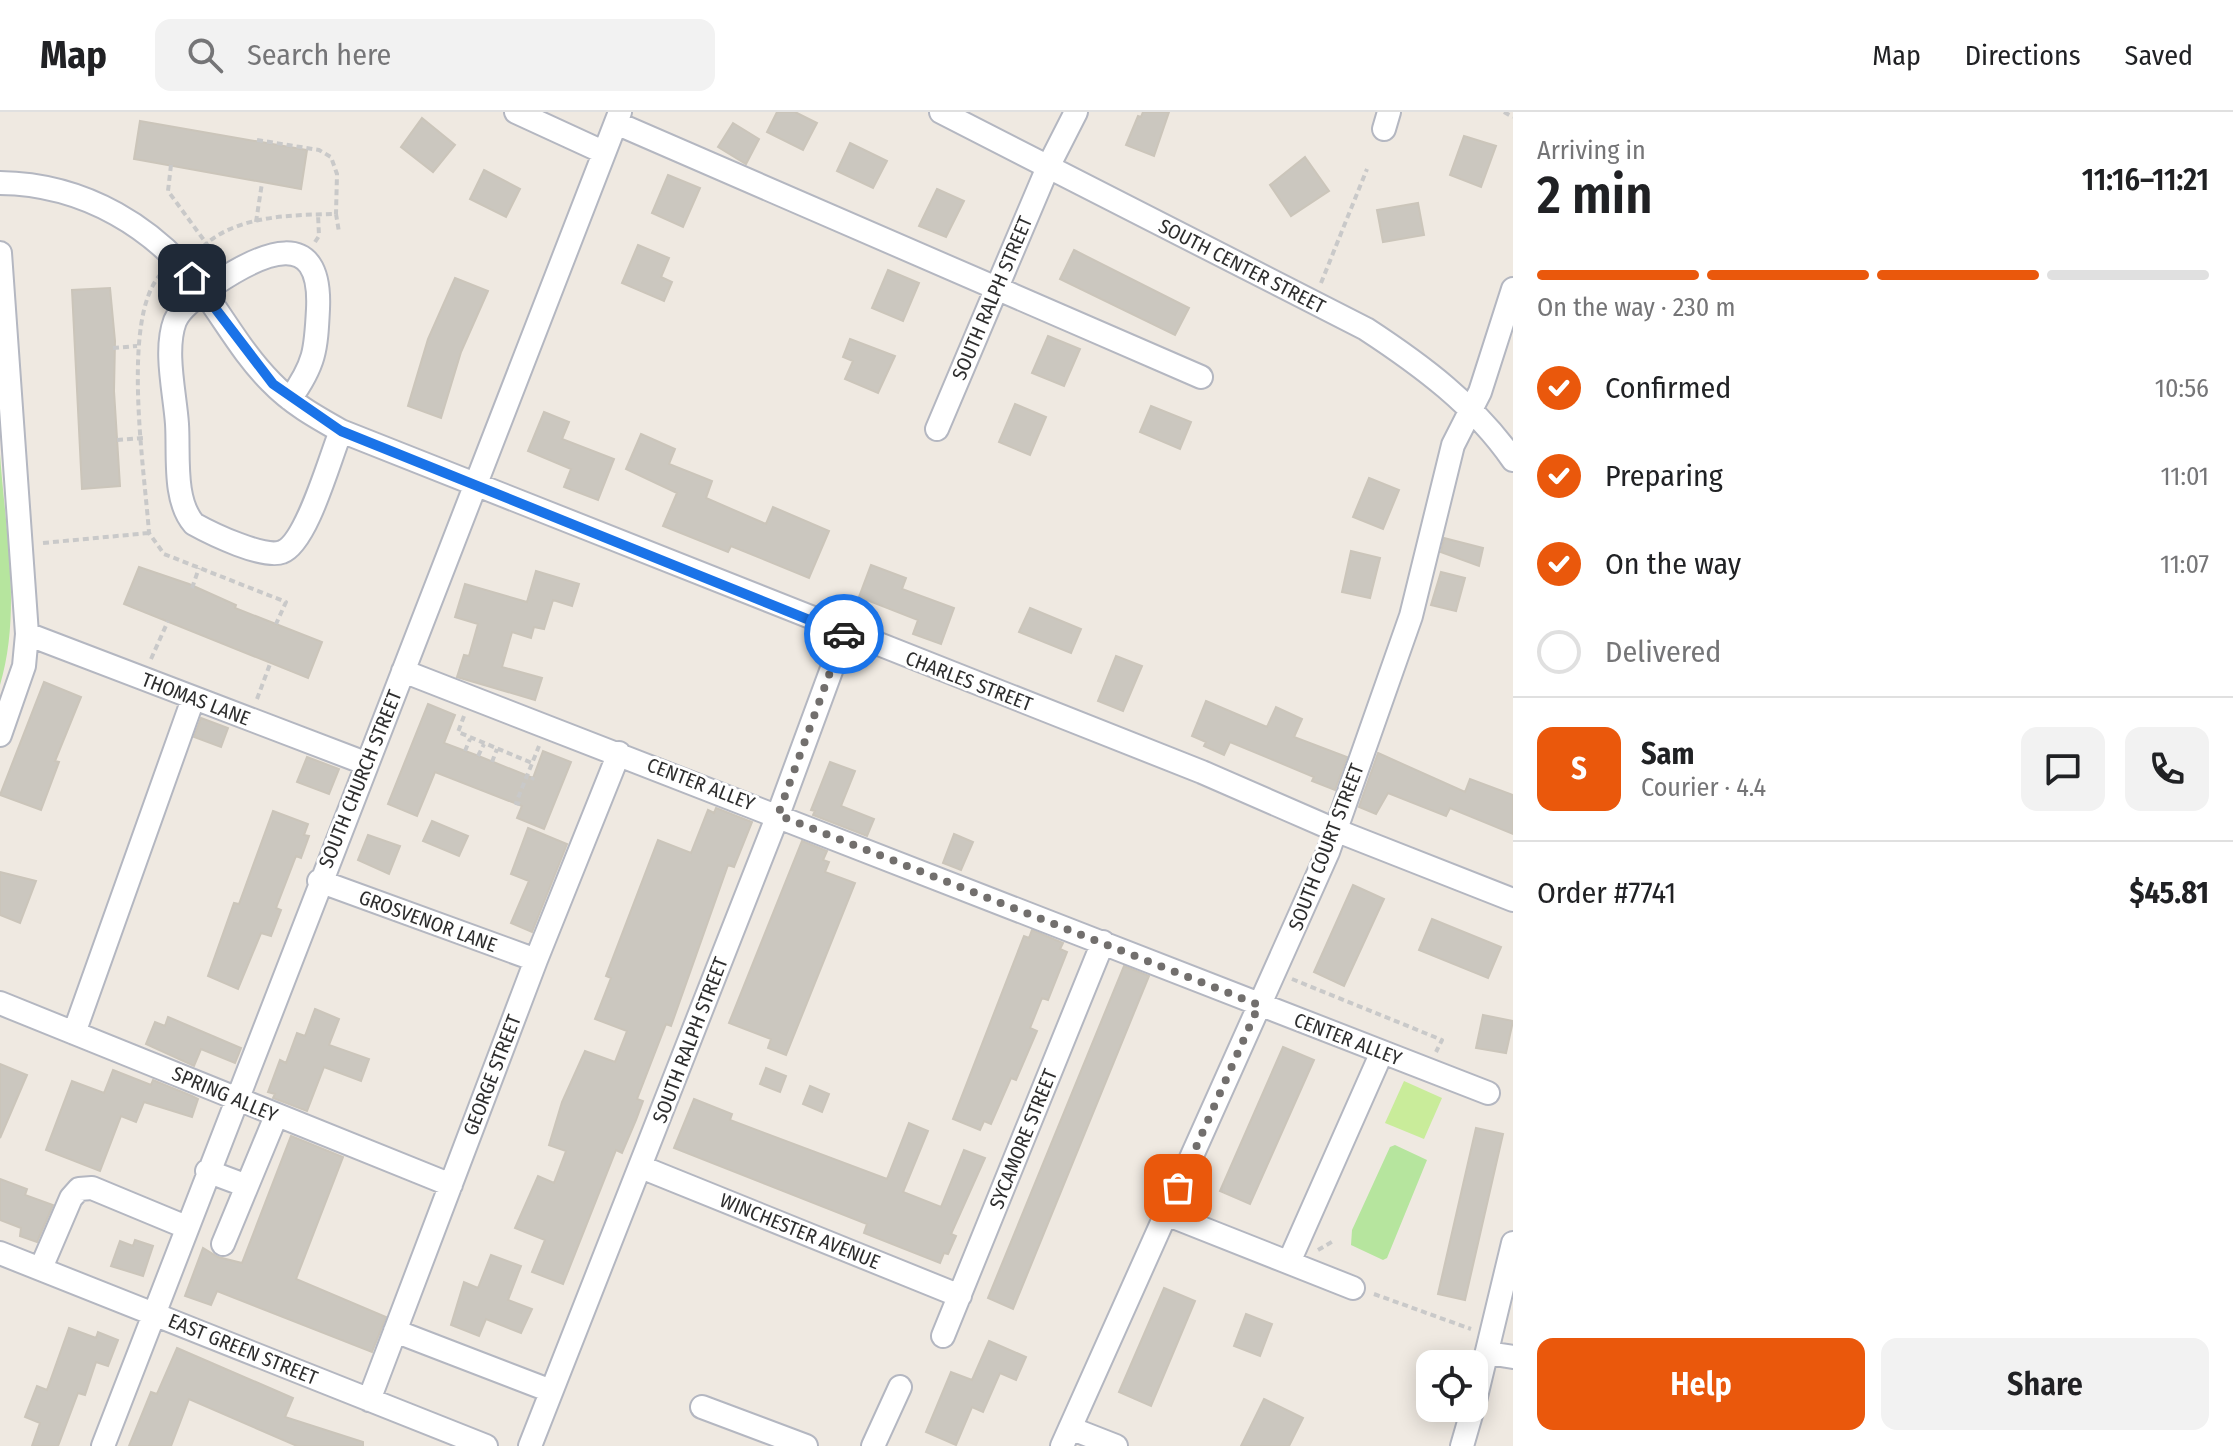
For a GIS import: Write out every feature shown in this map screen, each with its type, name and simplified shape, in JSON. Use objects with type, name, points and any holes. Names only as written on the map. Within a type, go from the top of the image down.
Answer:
[{"type":"street","points":[[516,112],[603,152]]},
{"type":"street","name":"SOUTH CENTER STREET","points":[[941,112],[1366,329],[1410,357],[1470,410],[1513,460]]},
{"type":"street","name":"SOUTH RALPH STREET","points":[[937,429],[1048,167],[1076,112]]},
{"type":"street","points":[[618,117],[1201,377]]},
{"type":"street","name":"SOUTH CHURCH STREET","points":[[103,1446],[319,881],[618,117]]},
{"type":"street","name":"CHARLES STREET","points":[[0,183],[42,186],[71,193],[109,210],[164,247],[204,292],[250,358],[290,399],[341,431],[1202,772],[1335,830],[1513,900]]},
{"type":"street","points":[[0,253],[27,634],[24,666],[0,735]]},
{"type":"street","points":[[290,399],[310,370],[316,351],[319,286],[312,267],[293,253],[274,253],[234,272],[179,314],[172,338],[181,496],[194,524],[269,554],[288,549],[302,532],[341,431]]},
{"type":"street","name":"SOUTH COURT STREET","points":[[1066,1437],[1335,830],[1399,653],[1453,445],[1487,373],[1513,289]]},
{"type":"street","name":"SOUTH RALPH STREET","points":[[530,1446],[778,815],[845,633]]},
{"type":"street","name":"THOMAS LANE","points":[[27,634],[365,763]]},
{"type":"street","name":"CENTER ALLEY","points":[[403,671],[1488,1093]]},
{"type":"street","points":[[74,1033],[193,699]]},
{"type":"street","name":"GEORGE STREET","points":[[369,1400],[536,960],[619,753]]},
{"type":"street","name":"GROSVENOR LANE","points":[[319,881],[536,960]]},
{"type":"street","name":"SYCAMORE STREET","points":[[943,1336],[1103,942]]},
{"type":"street","name":"SPRING ALLEY","points":[[0,1003],[451,1185]]},
{"type":"street","points":[[1299,1258],[1382,1052]]},
{"type":"street","points":[[223,1244],[276,1116]]},
{"type":"street","name":"WINCHESTER AVENUE","points":[[641,1167],[960,1296]]},
{"type":"street","points":[[207,1171],[247,1186]]},
{"type":"street","points":[[41,1268],[71,1198],[86,1187],[186,1227]]},
{"type":"street","points":[[1166,1214],[1299,1258],[1353,1288]]},
{"type":"street","points":[[1513,1243],[1488,1353],[1513,1357]]},
{"type":"street","name":"EAST GREEN STREET","points":[[0,1253],[486,1446]]},
{"type":"street","points":[[395,1331],[551,1391]]},
{"type":"street","points":[[873,1446],[900,1387]]},
{"type":"street","points":[[702,1407],[806,1446]]},
{"type":"street","points":[[1462,1446],[1469,1422]]},
{"type":"street","points":[[1066,1437],[1116,1446]]},
{"type":"path","points":[[1504,112],[1513,117]]},
{"type":"path","points":[[257,140],[319,150],[331,157],[337,174],[339,232]]},
{"type":"path","points":[[171,165],[168,191],[221,264],[226,260]]},
{"type":"path","points":[[1321,283],[1367,169]]},
{"type":"path","points":[[256,222],[262,183]]},
{"type":"path","points":[[195,256],[206,243],[256,222],[284,216],[336,214]]},
{"type":"path","points":[[113,348],[137,346]]},
{"type":"path","points":[[117,440],[143,438]]},
{"type":"path","points":[[43,543],[149,533]]},
{"type":"path","points":[[192,588],[199,568]]},
{"type":"path","points":[[150,661],[168,621]]},
{"type":"path","points":[[256,702],[270,664]]},
{"type":"path","points":[[462,711],[464,717],[458,732],[535,762]]},
{"type":"path","points":[[465,751],[471,738]]},
{"type":"path","points":[[521,804],[516,803],[531,778],[541,742]]},
{"type":"path","points":[[478,756],[484,743]]},
{"type":"path","points":[[492,762],[497,748]]},
{"type":"path","points":[[1290,978],[1442,1040]]},
{"type":"path","points":[[1299,1258],[1335,1240]]},
{"type":"path","points":[[1353,1288],[1471,1329]]},
{"type":"green space","points":[[0,454],[11,599],[7,657],[0,685]]},
{"type":"green space","points":[[1404,1081],[1442,1098],[1424,1139],[1385,1123]]},
{"type":"green space","points":[[1395,1145],[1427,1160],[1387,1258],[1383,1260],[1351,1245],[1352,1230],[1390,1147]]},
{"type":"building","points":[[777,112],[795,112],[817,123],[803,150],[767,132]]},
{"type":"building","points":[[1143,112],[1169,112],[1154,156],[1126,145],[1138,116],[1141,117]]},
{"type":"building","points":[[422,118],[455,145],[433,172],[401,147]]},
{"type":"building","points":[[140,121],[307,150],[301,189],[134,159]]},
{"type":"building","points":[[733,123],[759,139],[746,164],[718,147]]},
{"type":"building","points":[[1464,136],[1496,146],[1481,187],[1450,175]]},
{"type":"building","points":[[850,143],[887,161],[873,188],[837,171]]},
{"type":"building","points":[[1305,157],[1329,191],[1291,216],[1270,185]]},
{"type":"building","points":[[484,170],[520,189],[506,217],[470,199]]},
{"type":"building","points":[[668,175],[700,188],[683,227],[652,213]]},
{"type":"building","points":[[937,189],[964,201],[946,237],[919,226]]},
{"type":"building","points":[[1418,203],[1424,235],[1383,242],[1377,210]]},
{"type":"building","points":[[638,245],[669,258],[661,277],[672,282],[664,301],[622,283]]},
{"type":"building","points":[[1074,250],[1189,308],[1175,335],[1060,279]]},
{"type":"building","points":[[888,270],[919,283],[903,321],[872,308]]},
{"type":"building","points":[[455,278],[488,291],[461,352],[441,418],[408,406],[428,339]]},
{"type":"building","points":[[110,288],[120,486],[82,489],[72,290]]},
{"type":"building","points":[[1048,336],[1080,349],[1064,386],[1032,373]]},
{"type":"building","points":[[850,339],[895,356],[878,393],[845,379],[853,361],[843,357]]},
{"type":"building","points":[[1015,404],[1046,417],[1030,455],[999,442]]},
{"type":"building","points":[[1151,406],[1191,422],[1180,449],[1140,432]]},
{"type":"building","points":[[544,412],[569,422],[562,439],[614,459],[598,500],[564,487],[571,469],[528,451]]},
{"type":"building","points":[[641,434],[675,449],[669,464],[712,481],[706,498],[766,524],[773,507],[829,531],[809,578],[731,546],[728,552],[663,526],[677,493],[626,469]]},
{"type":"building","points":[[1369,478],[1399,490],[1383,529],[1353,517]]},
{"type":"building","points":[[1444,538],[1483,548],[1479,566],[1441,552]]},
{"type":"building","points":[[1351,551],[1380,558],[1370,598],[1342,592]]},
{"type":"building","points":[[871,565],[906,578],[902,589],[954,608],[941,644],[913,634],[918,620],[859,597]]},
{"type":"building","points":[[139,567],[189,584],[236,605],[235,608],[322,642],[308,678],[124,604]]},
{"type":"building","points":[[536,571],[579,584],[572,606],[553,600],[544,629],[534,627],[531,638],[512,632],[502,667],[542,678],[535,700],[457,677],[464,655],[469,656],[478,624],[455,617],[465,584],[527,602]]},
{"type":"building","points":[[1441,572],[1465,578],[1456,611],[1431,605]]},
{"type":"building","points":[[1030,608],[1081,629],[1071,653],[1019,632]]},
{"type":"building","points":[[1116,656],[1142,666],[1123,711],[1098,701]]},
{"type":"building","points":[[44,682],[81,697],[55,761],[59,762],[41,810],[0,795]]},
{"type":"building","points":[[1206,701],[1267,727],[1276,707],[1302,719],[1294,737],[1347,757],[1335,790],[1312,781],[1314,777],[1230,742],[1224,755],[1204,746],[1206,742],[1192,736]]},
{"type":"building","points":[[428,704],[455,715],[444,743],[533,778],[543,751],[571,762],[544,829],[517,818],[522,806],[435,772],[417,816],[388,804]]},
{"type":"building","points":[[201,718],[228,728],[221,747],[194,737]]},
{"type":"building","points":[[1378,753],[1465,792],[1470,779],[1513,795],[1513,834],[1450,808],[1446,816],[1388,793],[1376,814],[1359,807]]},
{"type":"building","points":[[307,757],[339,769],[329,794],[297,782]]},
{"type":"building","points":[[830,762],[855,771],[841,806],[874,819],[867,836],[813,815],[815,811],[811,810]]},
{"type":"building","points":[[716,808],[752,822],[734,867],[728,865],[671,1026],[666,1024],[637,1099],[643,1101],[636,1120],[622,1153],[616,1150],[563,1284],[532,1272],[545,1240],[515,1228],[538,1176],[554,1183],[566,1151],[549,1145],[562,1102],[585,1051],[615,1062],[627,1031],[595,1019],[611,978],[606,976],[658,840],[691,853],[708,810],[714,813]]},
{"type":"building","points":[[273,811],[308,824],[304,835],[309,836],[301,858],[296,856],[276,908],[281,910],[271,936],[261,933],[238,989],[208,976],[234,903],[239,904]]},
{"type":"building","points":[[432,821],[468,836],[459,856],[423,841]]},
{"type":"building","points":[[528,828],[567,844],[532,932],[511,923],[529,881],[511,874]]},
{"type":"building","points":[[954,834],[973,842],[961,870],[943,863]]},
{"type":"building","points":[[368,835],[400,846],[389,874],[358,860]]},
{"type":"building","points":[[802,841],[827,851],[823,860],[829,862],[825,872],[855,883],[786,1055],[768,1048],[771,1039],[729,1023]]},
{"type":"building","points":[[0,872],[36,881],[20,923],[0,915]]},
{"type":"building","points":[[1353,885],[1384,899],[1344,986],[1314,972]]},
{"type":"building","points":[[1432,919],[1501,947],[1488,978],[1419,950]]},
{"type":"building","points":[[1032,930],[1063,943],[1060,949],[1067,952],[1048,1000],[1042,998],[1030,1028],[1037,1031],[1016,1080],[1011,1078],[991,1124],[984,1121],[980,1130],[953,1119],[1024,936],[1029,938]]},
{"type":"building","points":[[1124,966],[1149,976],[1013,1309],[988,1298]]},
{"type":"building","points":[[315,1009],[339,1019],[329,1045],[369,1059],[361,1081],[324,1067],[307,1111],[273,1098],[275,1094],[268,1092],[280,1060],[286,1063],[297,1033],[305,1036]]},
{"type":"building","points":[[1483,1015],[1513,1021],[1506,1053],[1476,1048]]},
{"type":"building","points":[[168,1017],[241,1048],[235,1063],[201,1049],[194,1066],[146,1044],[155,1022],[165,1026]]},
{"type":"building","points":[[1283,1047],[1314,1060],[1250,1204],[1220,1191]]},
{"type":"building","points":[[0,1064],[27,1075],[0,1138]]},
{"type":"building","points":[[766,1068],[786,1076],[780,1092],[760,1084]]},
{"type":"building","points":[[113,1070],[151,1085],[153,1080],[198,1099],[192,1117],[144,1102],[136,1122],[121,1116],[100,1171],[46,1150],[72,1081],[104,1093]]},
{"type":"building","points":[[810,1086],[829,1094],[822,1112],[803,1104]]},
{"type":"building","points":[[694,1099],[732,1114],[730,1120],[887,1179],[909,1123],[928,1131],[903,1192],[941,1207],[964,1150],[985,1158],[951,1234],[956,1236],[948,1254],[944,1253],[940,1263],[864,1233],[867,1224],[674,1148]]},
{"type":"building","points":[[1476,1128],[1503,1134],[1465,1300],[1438,1294]]},
{"type":"building","points":[[291,1136],[343,1157],[296,1279],[386,1317],[372,1352],[217,1291],[211,1305],[185,1296],[203,1248],[218,1257],[242,1263]]},
{"type":"building","points":[[0,1179],[27,1189],[25,1195],[53,1205],[37,1242],[20,1236],[21,1228],[0,1220]]},
{"type":"building","points":[[135,1240],[153,1246],[143,1276],[111,1266],[120,1241],[133,1246]]},
{"type":"building","points":[[491,1255],[521,1266],[508,1300],[532,1309],[521,1333],[486,1319],[479,1336],[451,1325],[464,1282],[478,1288]]},
{"type":"building","points":[[1164,1288],[1195,1301],[1151,1406],[1119,1392]]},
{"type":"building","points":[[1246,1314],[1272,1324],[1260,1356],[1234,1346]]},
{"type":"building","points":[[69,1328],[96,1338],[98,1332],[118,1340],[108,1366],[96,1362],[85,1395],[78,1393],[58,1446],[32,1446],[40,1423],[25,1417],[37,1386],[47,1390]]},
{"type":"building","points":[[989,1341],[1026,1357],[1016,1380],[1000,1373],[983,1412],[972,1407],[956,1445],[926,1432],[951,1372],[972,1380]]},
{"type":"building","points":[[177,1348],[293,1398],[285,1417],[363,1442],[363,1446],[297,1446],[189,1399],[171,1446],[129,1446],[151,1392],[157,1394]]},
{"type":"building","points":[[1264,1399],[1303,1418],[1289,1446],[1241,1446]]},
{"type":"way so far","points":[[844,634],[778,815],[1259,1005],[1178,1188]]},
{"type":"route","points":[[192,278],[250,358],[273,384],[290,399],[341,431],[844,634]]}]
